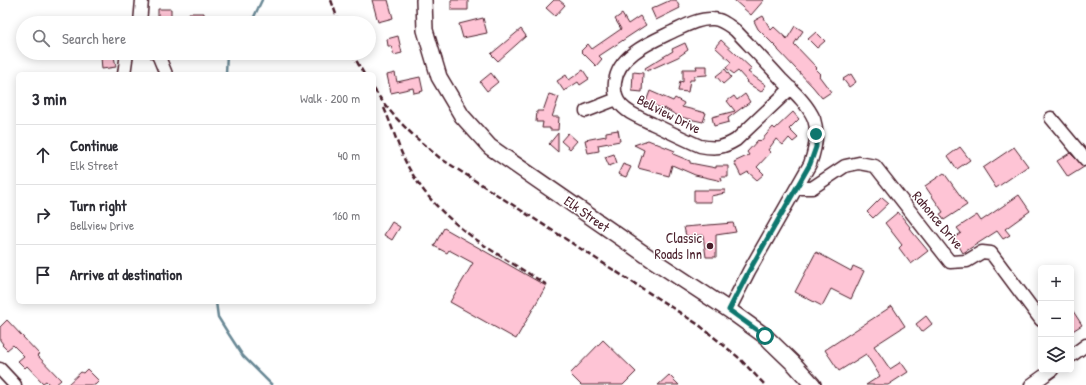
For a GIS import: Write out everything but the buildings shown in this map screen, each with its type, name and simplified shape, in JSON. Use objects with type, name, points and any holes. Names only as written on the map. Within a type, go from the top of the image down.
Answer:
[{"type":"main road","name":"Elk Street","points":[[424,0],[425,30],[439,77],[462,116],[490,147],[765,336],[813,385]]},
{"type":"street","points":[[141,16],[142,0]]},
{"type":"street","name":"Bellview Drive","points":[[729,310],[749,271],[810,164],[816,147],[816,134],[814,120],[808,107],[791,88],[735,30],[725,22],[714,19],[704,19],[688,24],[657,39],[632,55],[622,65],[616,75],[615,89],[617,99],[622,106],[632,114],[700,146],[712,148],[726,146],[736,140],[791,88]]},
{"type":"street","points":[[124,72],[126,60]]},
{"type":"street","points":[[160,60],[165,72]]},
{"type":"street","points":[[586,111],[617,99]]},
{"type":"street","points":[[1051,118],[1086,160]]},
{"type":"street","name":"Rahonce Drive","points":[[797,188],[812,188],[845,166],[859,163],[875,166],[950,262],[967,261],[982,252],[991,253],[1038,316]]},
{"type":"street","points":[[1074,354],[1086,345]]},
{"type":"street","points":[[0,369],[15,385]]},
{"type":"street","points":[[1031,385],[1048,373]]},
{"type":"waterway","points":[[254,16],[262,0]]},
{"type":"waterway","points":[[226,72],[227,60]]},
{"type":"waterway","points":[[216,304],[218,317],[243,356],[272,385]]},
{"type":"railway","points":[[331,0],[337,16]]},
{"type":"railway","points":[[356,60],[363,72]]},
{"type":"railway","points":[[376,92],[404,126],[440,158],[699,325],[738,357],[765,385]]},
{"type":"railway","points":[[384,108],[408,167],[426,193],[440,209],[473,238],[547,285]]},
{"type":"place","name":"Classic Roads Inn","points":[[710,246]]},
{"type":"route","points":[[765,336],[729,310],[749,271],[810,164],[816,147],[816,134]]}]
